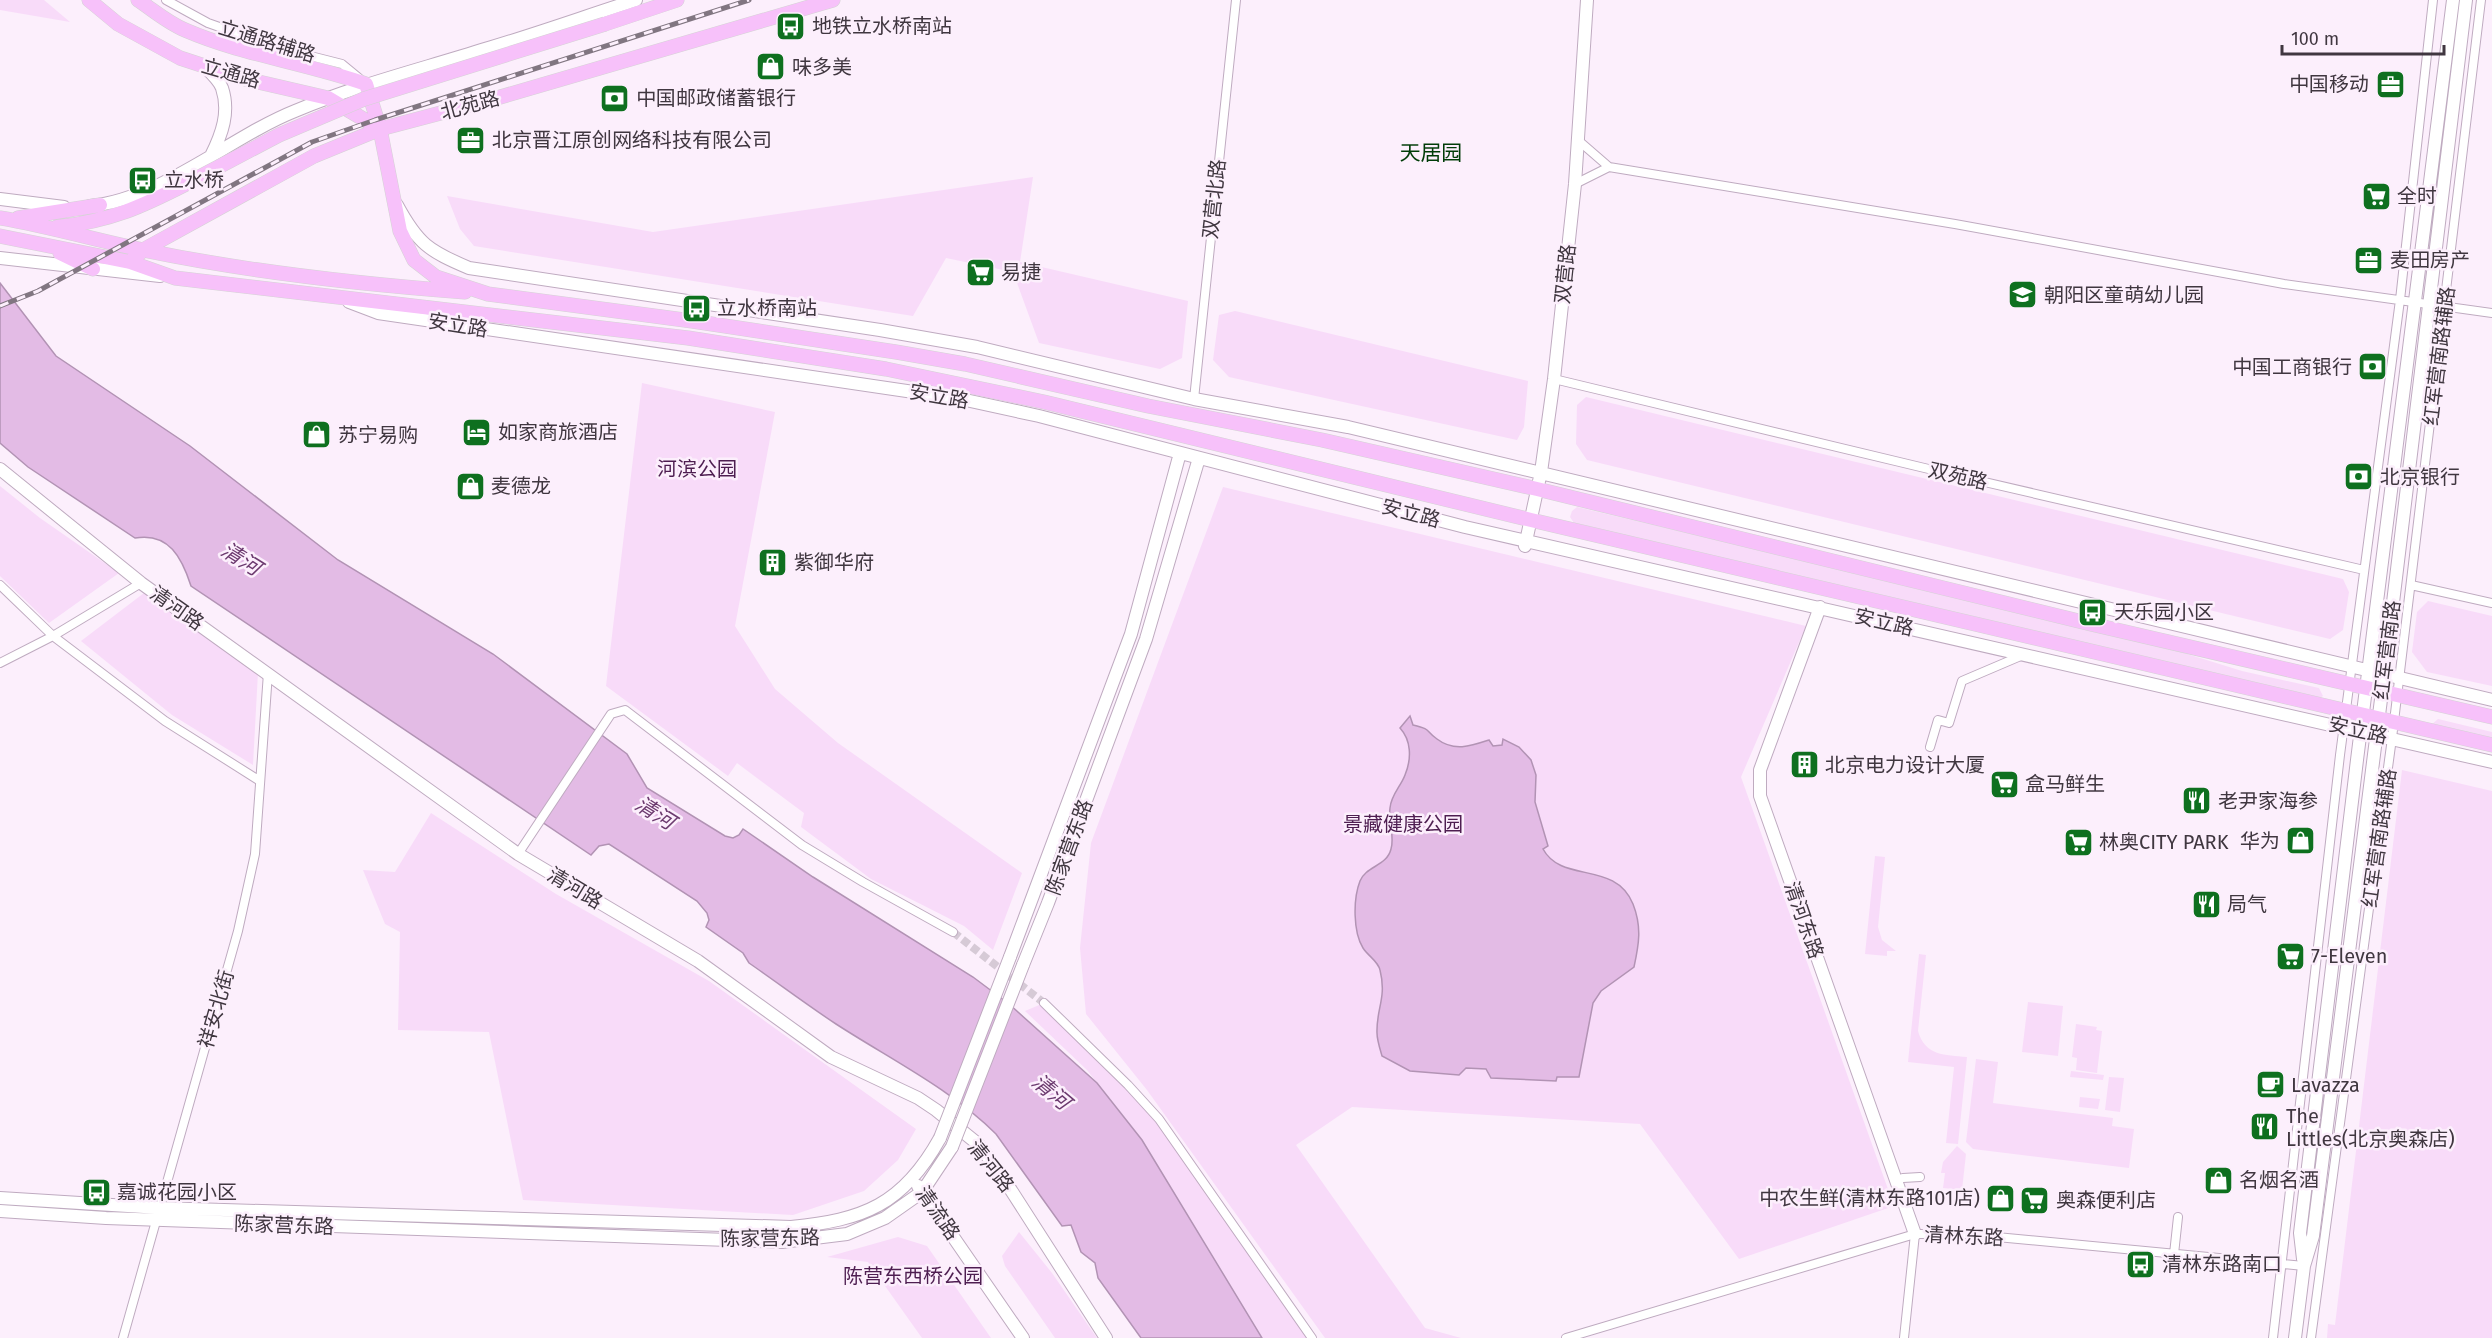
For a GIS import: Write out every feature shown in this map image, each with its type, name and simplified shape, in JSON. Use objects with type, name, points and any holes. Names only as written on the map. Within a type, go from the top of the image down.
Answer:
[{"type":"main road","name":"立通路","points":[[89,0],[118,24],[180,58],[241,78],[328,98],[380,129]]},
{"type":"main road","name":"立通路","points":[[138,0],[182,30],[255,55],[327,71],[366,84]]},
{"type":"main road","name":"北苑路","points":[[45,228],[72,225],[138,209],[279,135],[363,99],[677,0]]},
{"type":"main road","name":"北苑路","points":[[130,262],[143,250],[314,156],[380,129],[490,100],[833,0]]},
{"type":"main road","name":"安立路","points":[[366,84],[380,129],[400,231],[414,260],[436,277],[488,294]]},
{"type":"main road","points":[[2,218],[50,214],[100,205]]},
{"type":"main road","name":"安立路","points":[[2,218],[143,250],[264,272],[393,287],[488,294],[715,325],[965,364],[1148,406],[1322,440],[1537,489],[2492,717]]},
{"type":"main road","name":"安立路","points":[[0,236],[130,262],[175,278],[688,338],[886,369],[1044,402],[1531,520],[2492,745]]},
{"type":"main road","points":[[45,245],[93,269]]},
{"type":"street","name":"立通路辅路","points":[[166,0],[208,23],[279,48],[342,64],[366,84]]},
{"type":"street","points":[[2,199],[51,207],[100,205],[146,190],[293,111],[366,84],[487,49],[636,0]]},
{"type":"street","name":"双营北路","points":[[1194,399],[1236,0]]},
{"type":"street","name":"双营路","points":[[1526,543],[1541,472],[1554,379],[1579,141],[1587,0]]},
{"type":"street","points":[[2273,1338],[2349,684],[2400,300],[2433,0]]},
{"type":"street","name":"红军营南路","points":[[2304,1266],[2313,1236],[2377,735],[2453,0]]},
{"type":"street","name":"红军营南路","points":[[2304,1266],[2300,1233],[2363,714],[2466,0]]},
{"type":"street","name":"红军营南路辅路","points":[[2312,1338],[2412,585],[2481,0]]},
{"type":"street","points":[[204,66],[222,87],[225,108],[225,123],[210,157]]},
{"type":"street","points":[[1579,141],[1608,167],[1954,224],[2284,284],[2492,313]]},
{"type":"street","points":[[1575,184],[1608,167]]},
{"type":"street","name":"安立路","points":[[395,202],[411,231],[436,254],[469,268],[976,347],[1194,399],[1348,427],[2492,700]]},
{"type":"street","name":"安立路","points":[[0,258],[175,278]]},
{"type":"street","name":"安立路","points":[[325,295],[378,313],[961,399],[1039,416],[1526,543],[1820,607],[2492,762]]},
{"type":"street","name":"双苑路","points":[[1554,379],[2364,570]]},
{"type":"street","name":"陈家营东路","points":[[0,1211],[791,1227],[835,1222],[870,1211],[886,1201],[913,1178],[929,1159],[940,1138],[1131,634],[1180,453]]},
{"type":"street","name":"陈家营东路","points":[[0,1198],[159,1214],[782,1242],[847,1234],[885,1218],[922,1191],[952,1147],[1048,903],[1146,639],[1199,458]]},
{"type":"street","name":"清河路","points":[[0,469],[141,583],[518,854],[698,961],[831,1057],[918,1098],[936,1110],[978,1144],[1000,1173],[1107,1338]]},
{"type":"street","points":[[0,663],[53,636],[141,583]]},
{"type":"street","points":[[0,585],[53,636],[165,721],[260,781]]},
{"type":"street","points":[[2412,585],[2492,603]]},
{"type":"street","name":"清河东路","points":[[1820,607],[1760,770],[1760,796],[1915,1234]]},
{"type":"street","points":[[1930,747],[1938,720],[1949,723],[1962,681],[2025,654]]},
{"type":"street","name":"祥安北街","points":[[123,1338],[238,931],[255,854],[268,673]]},
{"type":"street","points":[[518,854],[611,714],[625,710],[802,845],[953,932]]},
{"type":"street","name":"红军营南路","points":[[2337,926],[2341,890]]},
{"type":"street","points":[[1044,1003],[1128,1085],[1159,1119],[1312,1338]]},
{"type":"street","points":[[1902,1178],[1920,1177]]},
{"type":"street","name":"清流路","points":[[913,1178],[1023,1338]]},
{"type":"street","points":[[2174,1254],[2178,1217]]},
{"type":"street","points":[[1904,1338],[1915,1234]]},
{"type":"street","name":"清林东路","points":[[1566,1338],[1915,1234],[1965,1234],[2304,1266]]},
{"type":"street","points":[[2295,1338],[2304,1266]]},
{"type":"green space","points":[[0,0],[44,0],[70,22],[0,10]]},
{"type":"green space","points":[[1033,177],[1020,262],[1188,301],[1182,358],[1160,369],[1039,343],[1013,272],[946,258],[913,316],[474,246],[460,229],[447,196],[653,232]]},
{"type":"green space","points":[[1235,311],[1528,381],[1524,427],[1517,440],[1229,377],[1213,360],[1219,315]]},
{"type":"green space","name":"河滨公园","points":[[642,383],[775,412],[735,626],[775,689],[838,743],[1022,873],[993,950],[964,926],[871,879],[801,827],[804,813],[737,763],[728,776],[606,686]]},
{"type":"green space","points":[[1586,397],[2343,579],[2349,592],[2343,630],[2330,639],[1587,460],[1576,444],[1577,405]]},
{"type":"green space","points":[[0,486],[40,518],[119,573],[49,623],[0,576]]},
{"type":"green space","name":"景藏健康公园","points":[[1223,487],[1806,626],[1741,777],[1894,1206],[1739,1259],[1640,1124],[1352,1107],[1296,1145],[1425,1328],[1461,1338],[1325,1338],[1147,1090],[1086,1014],[1080,948],[1091,843]]},
{"type":"green space","points":[[1577,507],[2139,639],[2242,671],[2319,688],[2323,696],[2317,700],[1574,523],[1570,517],[1572,511]]},
{"type":"green space","points":[[144,593],[258,672],[253,765],[172,715],[81,641]]},
{"type":"green space","points":[[2428,601],[2492,616],[2492,686],[2427,672],[2412,652],[2417,612]]},
{"type":"green space","points":[[2438,719],[2492,732],[2492,749],[2431,725]]},
{"type":"green space","points":[[2402,770],[2492,791],[2492,1338],[2327,1338],[2328,1324],[2335,1325]]},
{"type":"green space","points":[[431,813],[556,894],[709,981],[916,1129],[898,1160],[864,1191],[793,1215],[523,1200],[489,1032],[398,1030],[400,932],[385,924],[363,870],[395,872]]},
{"type":"green space","points":[[1875,856],[1885,857],[1878,927],[1882,940],[1896,951],[1887,951],[1887,956],[1865,954]]},
{"type":"green space","points":[[1919,954],[1926,955],[1918,1031],[1921,1039],[1937,1053],[1967,1057],[1958,1144],[1946,1143],[1954,1067],[1908,1062]]},
{"type":"green space","points":[[2028,1002],[2063,1006],[2058,1056],[2022,1052]]},
{"type":"green space","points":[[1044,1003],[1159,1119],[1312,1338],[1262,1338],[1142,1140],[1087,1070],[1025,1011]]},
{"type":"green space","points":[[2076,1024],[2097,1027],[2096,1030],[2102,1031],[2097,1073],[2076,1070],[2077,1058],[2072,1057]]},
{"type":"green space","points":[[1976,1059],[1998,1062],[1993,1103],[2113,1118],[2112,1126],[2134,1129],[2129,1168],[1973,1149],[1966,1142]]},
{"type":"green space","points":[[2071,1071],[2104,1075],[2103,1080],[2070,1077]]},
{"type":"green space","points":[[2109,1077],[2124,1078],[2120,1112],[2105,1110]]},
{"type":"green space","points":[[2080,1097],[2100,1099],[2098,1109],[2079,1107]]},
{"type":"green space","points":[[1957,1146],[1966,1154],[1962,1190],[1943,1188],[1945,1173],[1941,1173],[1943,1162]]},
{"type":"green space","points":[[1019,1232],[1052,1273],[1097,1338],[1055,1338],[1005,1266],[1002,1256]]},
{"type":"green space","name":"陈营东西桥公园","points":[[898,1237],[927,1246],[991,1338],[922,1338],[868,1262],[827,1257]]},
{"type":"water","name":"清河","points":[[0,283],[56,356],[190,446],[338,560],[493,654],[627,754],[647,788],[725,836],[733,838],[743,829],[813,877],[973,977],[1009,1004],[1097,1083],[1142,1140],[1262,1338],[1141,1338],[1098,1278],[1095,1263],[1081,1252],[1071,1225],[1062,1226],[996,1134],[960,1103],[836,1024],[749,963],[743,953],[706,927],[709,920],[707,913],[697,901],[609,844],[599,846],[591,855],[191,586],[178,557],[165,543],[147,537],[135,538],[28,467],[0,443]]},
{"type":"water","points":[[1410,716],[1413,725],[1426,729],[1443,743],[1456,747],[1489,740],[1493,746],[1502,745],[1503,739],[1519,747],[1531,760],[1536,775],[1535,802],[1548,846],[1543,849],[1552,860],[1563,866],[1602,876],[1614,882],[1625,890],[1633,904],[1638,920],[1639,936],[1634,967],[1601,991],[1593,1003],[1579,1077],[1557,1077],[1556,1081],[1491,1078],[1486,1069],[1466,1068],[1459,1075],[1410,1071],[1382,1056],[1377,1033],[1382,980],[1379,967],[1365,951],[1357,933],[1355,906],[1363,876],[1381,863],[1389,855],[1391,849],[1391,803],[1409,762],[1408,744],[1400,728]]},
{"type":"tunnel","points":[[953,932],[1044,1003]]},
{"type":"railway","points":[[0,306],[38,291],[312,142],[749,0]]},
{"type":"place","name":"地铁立水桥南站","points":[[791,26]]},
{"type":"place","name":"味多美","points":[[771,67]]},
{"type":"place","name":"中国移动","points":[[2390,84]]},
{"type":"place","name":"中国邮政储蓄银行","points":[[615,98]]},
{"type":"place","name":"北京晋江原创网络科技有限公司","points":[[471,140]]},
{"type":"place","name":"立水桥","points":[[143,180]]},
{"type":"place","name":"全时","points":[[2376,196]]},
{"type":"place","name":"麦田房产","points":[[2369,260]]},
{"type":"place","name":"易捷","points":[[980,272]]},
{"type":"place","name":"朝阳区童萌幼儿园","points":[[2023,295]]},
{"type":"place","name":"立水桥南站","points":[[696,308]]},
{"type":"place","name":"中国工商银行","points":[[2373,367]]},
{"type":"place","name":"如家商旅酒店","points":[[477,432]]},
{"type":"place","name":"苏宁易购","points":[[317,435]]},
{"type":"place","name":"北京银行","points":[[2359,477]]},
{"type":"place","name":"麦德龙","points":[[470,486]]},
{"type":"place","name":"紫御华府","points":[[773,562]]},
{"type":"place","name":"天乐园小区","points":[[2093,612]]},
{"type":"place","name":"北京电力设计大厦","points":[[1804,765]]},
{"type":"place","name":"盒马鲜生","points":[[2004,784]]},
{"type":"place","name":"老尹家海参","points":[[2197,801]]},
{"type":"place","name":"华为","points":[[2301,841]]},
{"type":"place","name":"林奥CITY PARK","points":[[2078,842]]},
{"type":"place","name":"局气","points":[[2206,904]]},
{"type":"place","name":"7-Eleven","points":[[2290,956]]},
{"type":"place","name":"Lavazza","points":[[2270,1085]]},
{"type":"place","name":"The Littles(北京奥森店)","points":[[2265,1127]]},
{"type":"place","name":"名烟名酒","points":[[2218,1180]]},
{"type":"place","name":"嘉诚花园小区","points":[[96,1192]]},
{"type":"place","name":"中农生鲜(清林东路101店)","points":[[2001,1198]]},
{"type":"place","name":"奥森便利店","points":[[2035,1200]]},
{"type":"place","name":"清林东路南口","points":[[2141,1264]]},
{"type":"district","name":"天居园","points":[[1431,153]]}]
